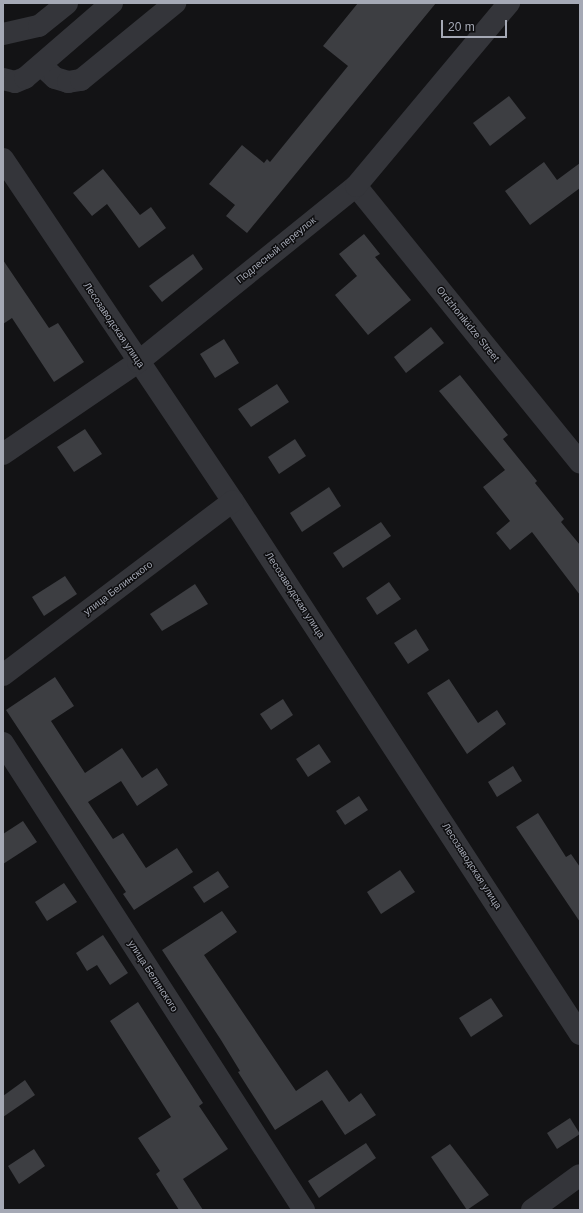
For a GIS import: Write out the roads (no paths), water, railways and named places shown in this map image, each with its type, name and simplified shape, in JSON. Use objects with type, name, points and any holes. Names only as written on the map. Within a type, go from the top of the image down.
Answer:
[{"type":"street","points":[[3,34],[39,26],[67,3]]},
{"type":"street","points":[[3,79],[15,82],[41,65],[112,3]]},
{"type":"street","points":[[41,65],[55,78],[68,82],[81,80],[175,3]]},
{"type":"street","name":"Подлесный переулок","points":[[3,454],[138,362],[356,186],[509,3]]},
{"type":"street","name":"Лесозаводская улица","points":[[3,159],[138,362],[233,501],[580,1034]]},
{"type":"street","name":"Ordzhonikidze Street","points":[[356,186],[580,463]]},
{"type":"street","name":"улица Белинского","points":[[3,675],[233,501]]},
{"type":"street","name":"улица Белинского","points":[[3,743],[304,1210]]},
{"type":"street","points":[[532,1210],[580,1175]]}]
